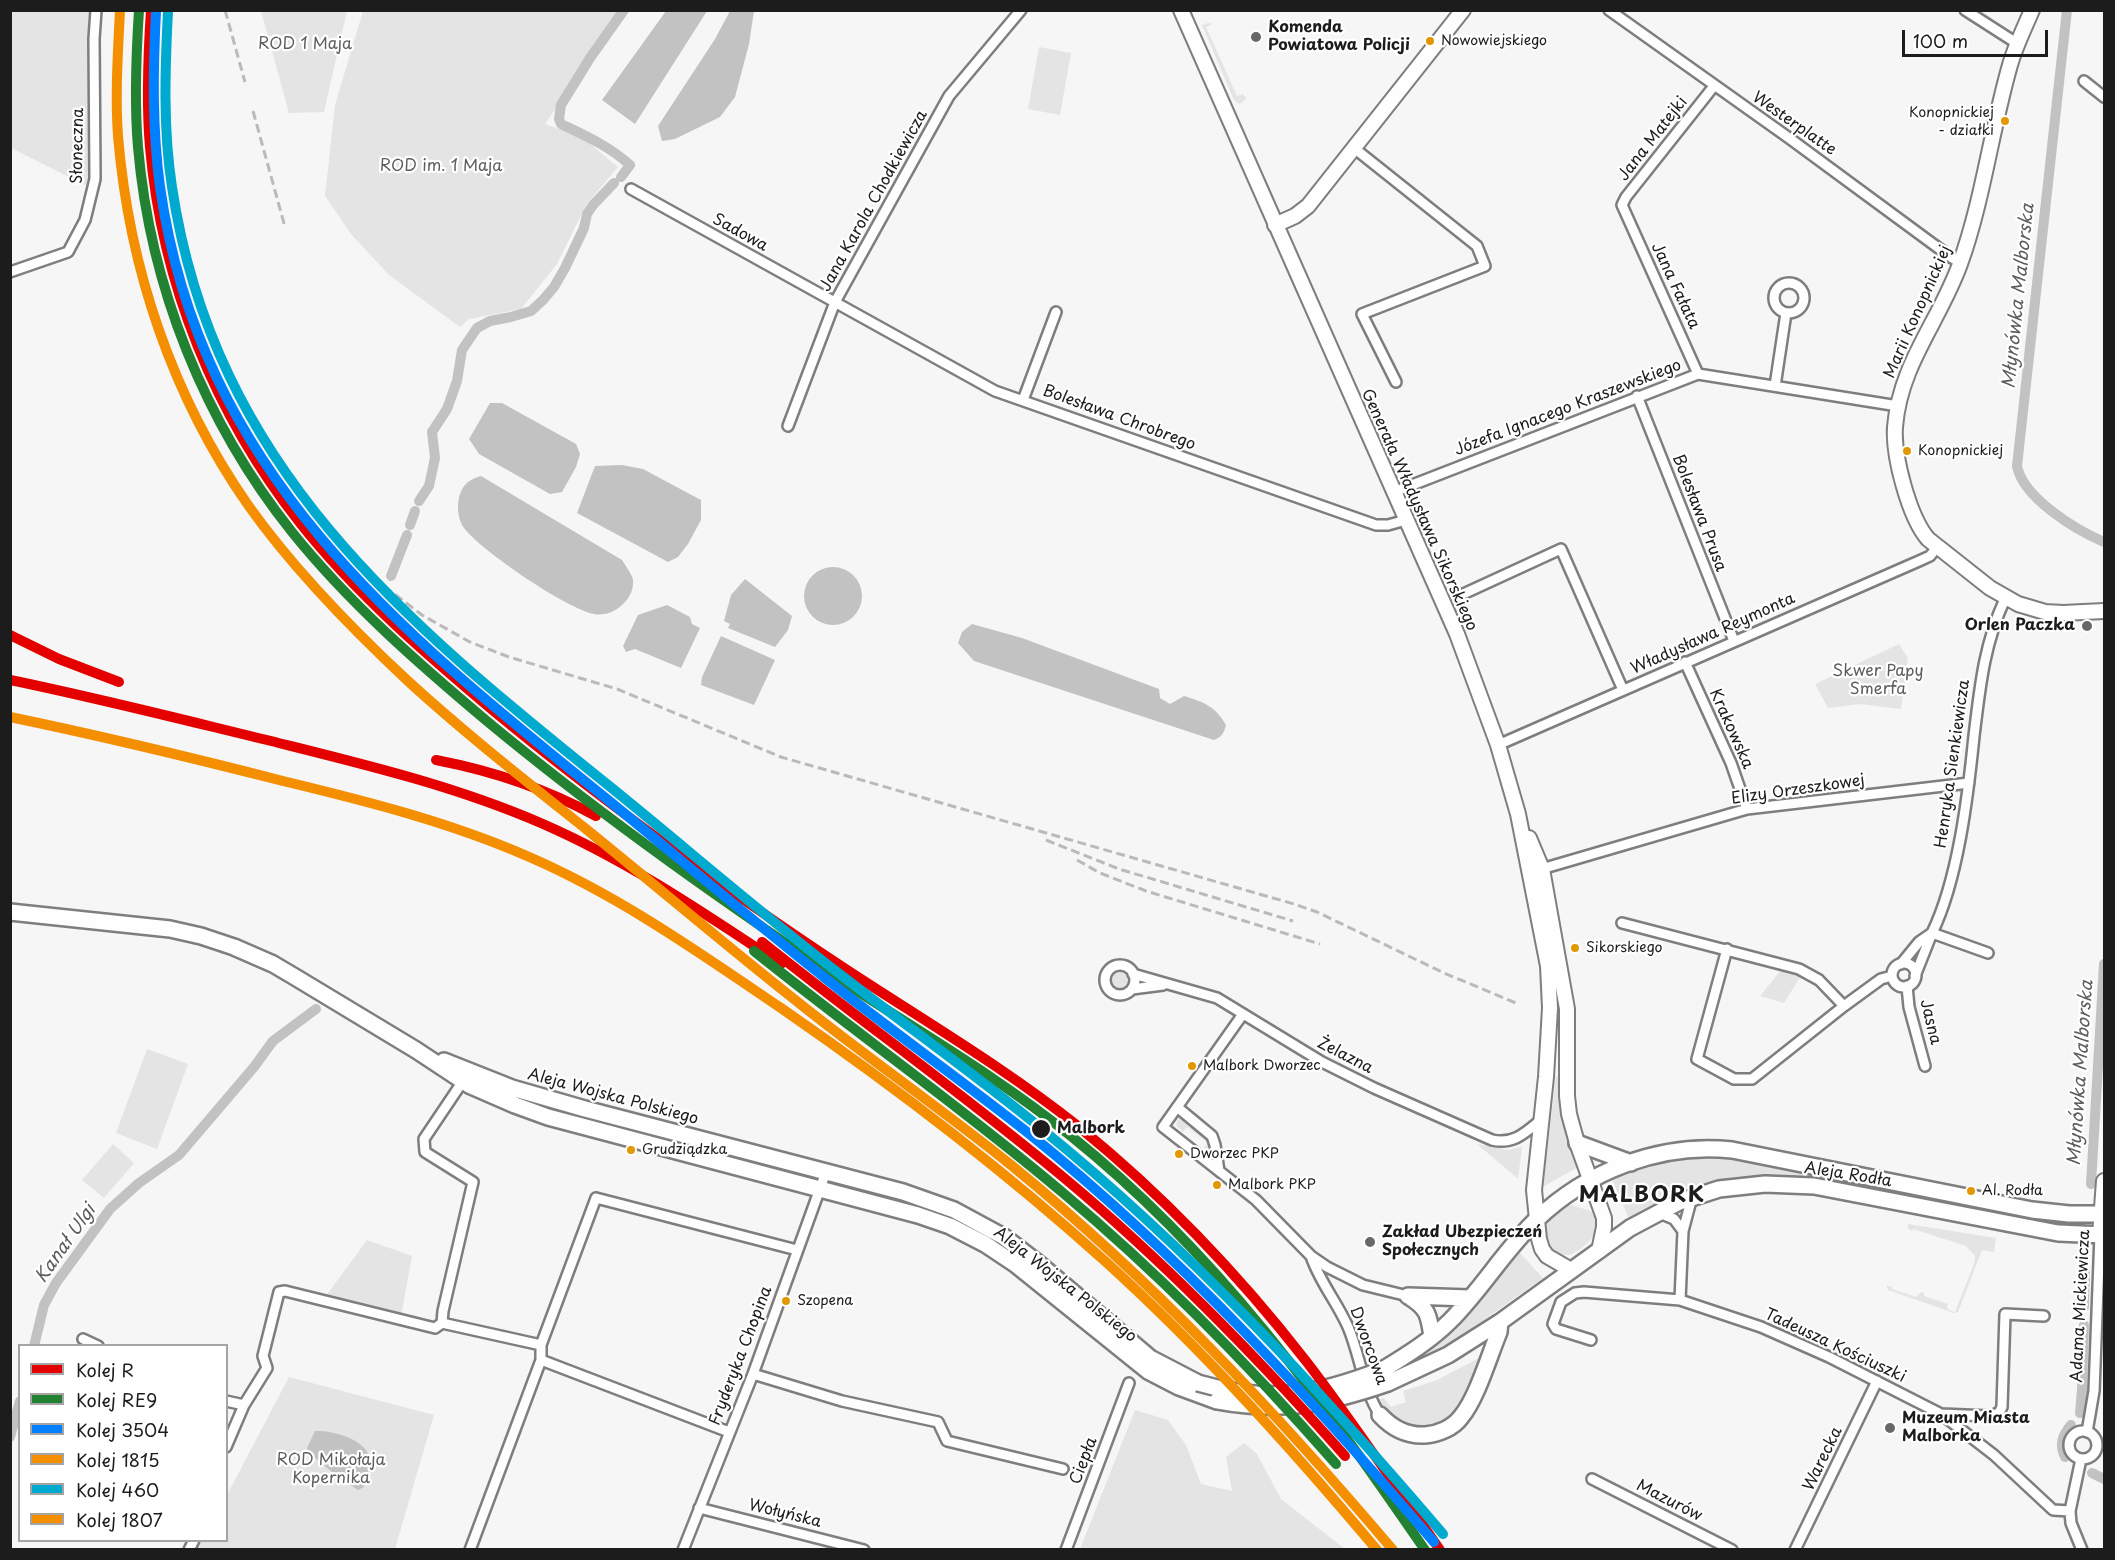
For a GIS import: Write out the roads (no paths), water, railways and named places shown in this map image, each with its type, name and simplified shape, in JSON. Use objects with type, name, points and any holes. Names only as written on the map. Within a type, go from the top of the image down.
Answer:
[{"type":"main road","name":"Generała Władysława Sikorskiego","points":[[1180,10],[1407,520],[1456,634],[1498,745],[1536,870],[1567,1009],[1569,1114],[1604,1218],[1599,1251]]},
{"type":"main road","points":[[1275,225],[1302,212],[1463,10]]},
{"type":"main road","name":"Marii Konopnickiej","points":[[2031,10],[2004,86],[1960,262],[1944,302],[1908,369],[1898,406],[1895,429],[1896,452],[1908,498],[1921,530],[2006,599],[2045,612],[2104,611]]},
{"type":"main road","name":"Generała Władysława Sikorskiego","points":[[1536,870],[1548,966],[1550,1008],[1542,1119],[1533,1190],[1542,1249],[1552,1260],[1571,1270]]},
{"type":"main road","name":"Aleja Wojska Polskiego","points":[[10,912],[147,926],[181,931],[223,942],[273,964],[463,1081],[506,1101],[548,1117],[918,1215],[972,1236],[1015,1264],[1148,1371],[1179,1388],[1217,1401],[1256,1407],[1287,1407],[1332,1400],[1386,1376],[1448,1355],[1500,1322],[1599,1251]]},
{"type":"main road","name":"Aleja Wojska Polskiego","points":[[416,1050],[536,1095],[929,1200],[977,1221],[1004,1237],[1150,1358],[1198,1383],[1245,1394],[1297,1395],[1386,1376],[1450,1321],[1536,1220],[1590,1180]]},
{"type":"main road","points":[[1577,1143],[1631,1162]]},
{"type":"main road","name":"Aleja Rodła","points":[[1590,1180],[1631,1162],[1688,1148],[1732,1150],[2032,1210],[2069,1214],[2103,1214]]},
{"type":"main road","name":"Adama Mickiewicza","points":[[2102,1235],[2104,1181]]},
{"type":"main road","name":"Aleja Rodła","points":[[1599,1251],[1657,1212],[1692,1197],[1719,1189],[1746,1185],[1814,1186],[2058,1233],[2102,1235]]},
{"type":"main road","points":[[1408,1296],[1470,1298]]},
{"type":"main road","points":[[1408,1296],[1421,1304],[1429,1316],[1431,1337]]},
{"type":"main road","points":[[1380,1415],[1397,1429],[1408,1434],[1441,1432],[1456,1422],[1465,1412],[1472,1397],[1499,1332],[1500,1322]]},
{"type":"street","name":"Słoneczna","points":[[10,272],[68,252],[85,220],[95,179],[94,39],[96,10]]},
{"type":"street","name":"Jana Karola Chodkiewicza","points":[[788,426],[835,303],[949,96],[1021,10]]},
{"type":"street","name":"Westerplatte","points":[[1609,10],[1960,262]]},
{"type":"street","points":[[1965,10],[2018,44]]},
{"type":"street","points":[[2084,81],[2104,97]]},
{"type":"street","name":"Jana Matejki","points":[[1624,212],[1623,201],[1713,86]]},
{"type":"street","points":[[1354,148],[1477,246],[1485,266],[1362,314],[1396,382]]},
{"type":"street","name":"Sadowa","points":[[631,189],[835,303]]},
{"type":"street","name":"Jana Fałata","points":[[1624,212],[1698,374]]},
{"type":"street","name":"Bolesława Chrobrego","points":[[835,303],[995,390],[1376,525],[1388,525],[1407,520]]},
{"type":"street","points":[[1023,400],[1056,312]]},
{"type":"street","points":[[1775,386],[1786,313]]},
{"type":"street","name":"Józefa Ignacego Kraszewskiego","points":[[1394,492],[1698,374],[1898,406]]},
{"type":"street","name":"Bolesława Prusa","points":[[1637,396],[1734,641]]},
{"type":"street","name":"Władysława Reymonta","points":[[1498,745],[1930,556],[1938,546]]},
{"type":"street","points":[[1461,595],[1561,549],[1623,690]]},
{"type":"street","name":"Henryka Sienkiewicza","points":[[1915,976],[1939,918],[1951,875],[1969,783],[1982,672],[1994,623],[2006,599]]},
{"type":"street","name":"Krakowska","points":[[1685,662],[1731,763],[1747,809]]},
{"type":"street","name":"Elizy Orzeszkowej","points":[[1536,870],[1747,809],[1969,783]]},
{"type":"street","points":[[1622,923],[1799,969],[1819,980],[1845,1006]]},
{"type":"street","points":[[1932,933],[1988,953]]},
{"type":"street","name":"Henryka Sienkiewicza","points":[[1901,963],[1919,942],[1932,933]]},
{"type":"street","points":[[1727,949],[1697,1059],[1734,1079],[1752,1079],[1845,1006],[1881,980],[1892,976]]},
{"type":"street","points":[[1901,963],[1911,966],[1915,976],[1913,982],[1907,986],[1897,985],[1892,976],[1893,969],[1901,963]]},
{"type":"street","name":"Żelazna","points":[[1168,985],[1132,989],[1125,994],[1113,994],[1107,988],[1105,978],[1108,971],[1116,966],[1126,967],[1133,974],[1217,998],[1322,1062],[1444,1120],[1492,1140],[1505,1142],[1517,1138],[1542,1119]]},
{"type":"street","points":[[1132,989],[1135,982],[1133,974]]},
{"type":"street","name":"Jasna","points":[[1907,986],[1909,1007],[1925,1066]]},
{"type":"street","name":"Dworcowa","points":[[1243,1014],[1163,1127],[1256,1200],[1311,1256],[1351,1280],[1408,1296]]},
{"type":"street","points":[[442,1323],[473,1182],[425,1152],[424,1139],[463,1081]]},
{"type":"street","points":[[1177,1107],[1212,1136],[1219,1170]]},
{"type":"street","name":"Fryderyka Chopina","points":[[683,1550],[753,1374],[826,1172]]},
{"type":"street","points":[[1680,1300],[1683,1231],[1692,1197]]},
{"type":"street","points":[[470,1550],[541,1360],[541,1345],[596,1198],[796,1250]]},
{"type":"street","points":[[1657,1212],[1674,1220],[1683,1231]]},
{"type":"street","name":"Adama Mickiewicza","points":[[2088,1432],[2094,1391],[2102,1235]]},
{"type":"street","name":"Dworcowa","points":[[1311,1256],[1316,1273],[1336,1303],[1348,1327],[1371,1401],[1380,1415]]},
{"type":"street","points":[[228,1442],[244,1405],[267,1368],[263,1356],[279,1292],[285,1291],[435,1328],[442,1323],[541,1345]]},
{"type":"street","name":"Tadeusza Kościuszki","points":[[1591,1340],[1556,1329],[1552,1324],[1557,1307],[1565,1297],[1584,1292],[1680,1300],[1729,1316],[1787,1338],[1941,1414],[1994,1455],[2053,1510],[2070,1511]]},
{"type":"street","name":"Tadeusza Kościuszki","points":[[1941,1414],[1989,1416],[1999,1413],[2002,1407],[2005,1314],[2044,1316]]},
{"type":"street","points":[[82,1339],[93,1344]]},
{"type":"street","points":[[541,1360],[729,1432]]},
{"type":"street","points":[[753,1374],[842,1401],[938,1422],[947,1441],[1063,1469]]},
{"type":"street","name":"Warecka","points":[[1795,1550],[1877,1381]]},
{"type":"street","name":"Ciepła","points":[[1066,1550],[1130,1383]]},
{"type":"street","points":[[228,1401],[244,1405]]},
{"type":"street","points":[[2077,1432],[2088,1432],[2101,1448],[2091,1457],[2080,1459],[2072,1454],[2069,1442],[2077,1432]]},
{"type":"street","points":[[2080,1459],[2070,1511],[2071,1523],[2082,1550]]},
{"type":"street","name":"Mazurów","points":[[1592,1479],[1732,1550]]},
{"type":"street","name":"Wołyńska","points":[[699,1508],[864,1550]]},
{"type":"waterway","name":"Kanał Ulgi","points":[[621,177],[630,165],[606,147],[561,124],[559,119],[561,105],[590,58],[624,10]]},
{"type":"waterway","name":"Młynówka Malborska","points":[[2067,10],[2017,466],[2029,490],[2052,512],[2079,530],[2104,542]]},
{"type":"waterway","points":[[419,501],[429,486],[435,458],[432,432],[447,409],[457,381],[462,350],[477,328],[490,321],[531,311],[543,300],[565,268],[584,228],[587,214],[614,183]]},
{"type":"waterway","points":[[410,525],[415,511]]},
{"type":"waterway","points":[[391,576],[407,535]]},
{"type":"waterway","name":"Młynówka Malborska","points":[[2091,1184],[2104,964]]},
{"type":"waterway","name":"Kanał Ulgi","points":[[34,1344],[44,1305],[56,1283],[110,1209],[139,1183],[179,1155],[254,1067],[273,1041],[316,1009]]},
{"type":"waterway","name":"Młynówka Malborska","points":[[2084,1307],[2085,1270]]},
{"type":"waterway","name":"Młynówka Malborska","points":[[2080,1413],[2084,1325]]},
{"type":"waterway","name":"Kanał Ulgi","points":[[10,1437],[18,1408]]},
{"type":"waterway","name":"Młynówka Malborska","points":[[2065,1457],[2062,1441],[2071,1425]]},
{"type":"waterway","name":"Młynówka Malborska","points":[[2092,1473],[2104,1479]]},
{"type":"railway","points":[[225,10],[245,82]]},
{"type":"railway","points":[[253,111],[285,227]]},
{"type":"railway","points":[[363,570],[422,615],[470,642],[509,657],[617,689],[781,757],[1294,904],[1317,912],[1444,973],[1516,1003]]},
{"type":"railway","points":[[1046,840],[1119,869],[1293,921]]},
{"type":"railway","points":[[1077,860],[1100,873],[1146,891],[1320,944]]},
{"type":"rail line","name":"1815","points":[[120,10],[118,136],[132,234],[144,282],[176,375],[197,420],[248,505],[284,552],[366,641],[452,720],[776,985],[1011,1165],[1114,1254],[1258,1398],[1393,1550]]},
{"type":"rail line","name":"RE9","points":[[139,10],[136,78],[138,147],[144,199],[169,302],[208,399],[233,446],[261,490],[292,532],[361,608],[411,655],[488,722],[572,789],[747,916],[1014,1093],[1071,1136],[1124,1182],[1174,1229],[1220,1278],[1263,1330],[1305,1382],[1425,1550]]},
{"type":"rail line","name":"R","points":[[151,10],[148,79],[150,147],[156,198],[180,298],[218,393],[242,438],[300,523],[368,599],[418,646],[496,713],[580,780],[755,907],[1051,1105],[1110,1153],[1171,1209],[1227,1267],[1280,1329],[1341,1407],[1440,1550]]},
{"type":"rail line","name":"3504","points":[[156,11],[154,99],[157,165],[182,288],[218,380],[264,462],[320,537],[384,607],[455,673],[530,737],[825,978],[981,1096],[1087,1182],[1192,1279],[1292,1381],[1434,1542]]},
{"type":"rail line","name":"460","points":[[168,11],[166,99],[169,165],[194,287],[229,376],[275,457],[330,531],[393,599],[462,664],[536,727],[809,950],[992,1090],[1098,1176],[1151,1224],[1252,1323],[1397,1480],[1443,1534]]},
{"type":"rail line","name":"R","points":[[10,635],[59,659],[119,682]]},
{"type":"rail line","name":"R","points":[[10,680],[141,709],[340,758],[443,787],[510,810],[605,854],[635,871],[781,964]]},
{"type":"rail line","name":"1807","points":[[10,717],[215,764],[407,813],[498,844],[561,871],[658,926],[781,1008],[865,1068],[1028,1194],[1106,1262],[1178,1330],[1280,1438],[1377,1550]]},
{"type":"rail line","name":"R","points":[[436,760],[478,769],[518,782],[558,797],[596,816]]},
{"type":"rail line","name":"R","points":[[762,942],[993,1120],[1106,1214],[1212,1314],[1345,1456]]},
{"type":"rail line","name":"RE9","points":[[754,951],[986,1130],[1099,1224],[1204,1323],[1336,1464]]},
{"type":"place","name":"Komenda Powiatowa Policji","points":[[1256,37]]},
{"type":"place","name":"Nowowiejskiego","points":[[1430,41]]},
{"type":"place","name":"Konopnickiej - działki","points":[[2005,121]]},
{"type":"place","name":"Konopnickiej","points":[[1907,451]]},
{"type":"place","name":"Orlen Paczka","points":[[2087,626]]},
{"type":"place","name":"Sikorskiego","points":[[1575,948]]},
{"type":"place","name":"Malbork Dworzec","points":[[1192,1066]]},
{"type":"place","name":"Malbork","points":[[1041,1129]]},
{"type":"place","name":"Grudziądzka","points":[[631,1150]]},
{"type":"place","name":"Dworzec PKP","points":[[1179,1154]]},
{"type":"place","name":"Malbork PKP","points":[[1217,1185]]},
{"type":"place","name":"Al. Rodła","points":[[1971,1191]]},
{"type":"place","name":"Zakład Ubezpieczeń Społecznych","points":[[1370,1242]]},
{"type":"place","name":"Szopena","points":[[786,1301]]},
{"type":"place","name":"Muzeum Miasta Malborka","points":[[1890,1428]]},
{"type":"district","name":"MALBORK","points":[[1642,1196]]},
{"type":"park label","name":"ROD 1 Maja","points":[[305,45]]},
{"type":"park label","name":"ROD im. 1 Maja","points":[[441,167]]},
{"type":"park label","name":"Skwer Papy Smerfa","points":[[1878,681]]},
{"type":"park label","name":"ROD Mikołaja Kopernika","points":[[331,1470]]}]
